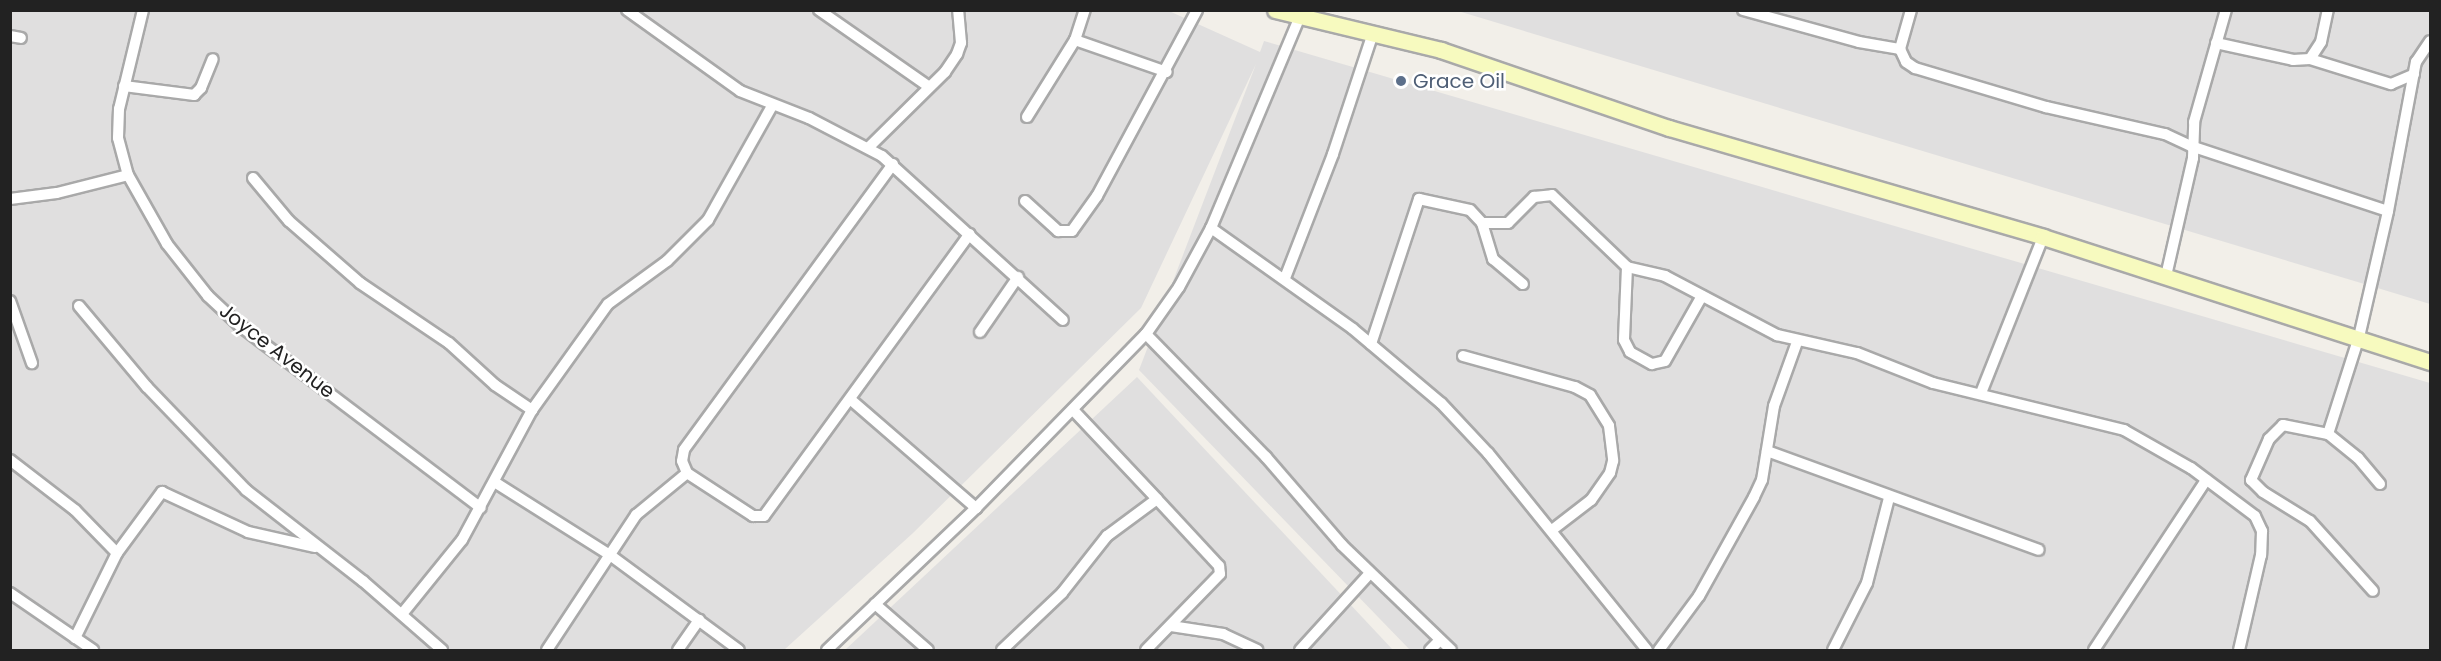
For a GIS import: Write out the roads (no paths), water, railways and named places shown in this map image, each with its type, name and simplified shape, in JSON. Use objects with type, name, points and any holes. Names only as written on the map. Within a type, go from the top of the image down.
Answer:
[{"type":"main road","points":[[1279,11],[1299,19],[1373,33],[1492,65],[1685,133],[2043,237],[2359,337],[2430,362]]},
{"type":"street","name":"Joyce Avenue","points":[[143,10],[124,86],[118,138],[128,175],[167,244],[208,296],[239,325],[482,508]]},
{"type":"street","points":[[627,10],[722,79],[772,106],[809,118],[850,143],[869,147],[893,164],[1063,320]]},
{"type":"street","points":[[819,10],[928,86]]},
{"type":"street","points":[[869,147],[928,86],[945,72],[960,48],[958,10]]},
{"type":"street","points":[[1027,117],[1075,40],[1085,10]]},
{"type":"street","points":[[1024,201],[1058,231],[1072,231],[1097,196],[1167,72],[1197,10]]},
{"type":"street","points":[[1743,10],[1859,42],[1900,49]]},
{"type":"street","points":[[1911,10],[1900,49],[1906,62],[1930,73],[2046,107],[2165,134],[2191,146],[2388,211]]},
{"type":"street","points":[[2166,276],[2193,158],[2191,146],[2226,10]]},
{"type":"street","points":[[2310,60],[2321,42],[2328,10]]},
{"type":"street","points":[[827,651],[976,508],[1146,334],[1179,287],[1211,228],[1299,19]]},
{"type":"street","points":[[1285,278],[1333,154],[1373,33]]},
{"type":"street","points":[[1075,40],[1167,72]]},
{"type":"street","points":[[2328,434],[2359,337],[2388,211],[2416,62],[2430,41]]},
{"type":"street","points":[[2216,43],[2293,60],[2310,60],[2391,84],[2414,74]]},
{"type":"street","points":[[124,86],[194,95],[201,88],[213,59]]},
{"type":"street","points":[[402,614],[462,540],[496,483],[532,410],[608,304],[667,261],[708,220],[772,106]]},
{"type":"street","points":[[893,164],[684,450],[682,461],[687,473],[753,516],[764,516],[970,234]]},
{"type":"street","points":[[10,200],[57,193],[128,175]]},
{"type":"street","points":[[254,178],[289,220],[360,282],[449,343],[495,385],[532,410]]},
{"type":"street","points":[[1482,223],[1511,222],[1534,197],[1547,194],[1586,224],[1612,255],[1627,267],[1665,276],[1797,342],[1857,353],[1934,383],[2124,430],[2206,480],[2255,516],[2262,531],[2260,555],[2239,651]]},
{"type":"street","points":[[1371,344],[1401,264],[1419,199],[1470,210],[1482,223],[1493,259],[1523,284]]},
{"type":"street","points":[[1211,228],[1285,278],[1371,344],[1460,423],[1551,530],[1647,651]]},
{"type":"street","points":[[1981,393],[2043,237]]},
{"type":"street","points":[[1627,267],[1624,340],[1630,352],[1652,364],[1665,361],[1702,296]]},
{"type":"street","points":[[980,332],[1018,277]]},
{"type":"street","points":[[10,300],[32,363]]},
{"type":"street","points":[[79,306],[147,387],[222,467],[315,547],[402,614],[442,651]]},
{"type":"street","points":[[1146,334],[1266,457],[1370,573],[1451,651]]},
{"type":"street","points":[[1659,651],[1699,596],[1762,480],[1767,452],[1767,433],[1774,406],[1797,342]]},
{"type":"street","points":[[1463,356],[1575,387],[1590,395],[1610,426],[1613,461],[1610,473],[1591,500],[1551,530]]},
{"type":"street","points":[[850,399],[976,508]]},
{"type":"street","points":[[1073,410],[1219,566],[1220,574],[1146,651]]},
{"type":"street","points":[[2373,591],[2310,521],[2264,492],[2251,480],[2275,430],[2292,425],[2328,434],[2358,458],[2380,484]]},
{"type":"street","points":[[1767,452],[1889,498],[2039,550]]},
{"type":"street","points":[[10,460],[75,510],[117,553]]},
{"type":"street","points":[[547,651],[644,506],[687,473]]},
{"type":"street","points":[[2094,651],[2206,480]]},
{"type":"street","points":[[496,483],[610,555],[739,651]]},
{"type":"street","points":[[75,638],[117,553],[157,496],[166,492],[248,532],[315,547]]},
{"type":"street","points":[[1833,651],[1867,583],[1889,498]]},
{"type":"street","points":[[1002,651],[1062,593],[1107,536],[1157,499]]},
{"type":"street","points":[[1302,650],[1370,573]]},
{"type":"street","points":[[10,593],[93,651]]},
{"type":"street","points":[[875,604],[928,651]]},
{"type":"street","points":[[678,651],[699,620]]},
{"type":"street","points":[[1171,626],[1223,634],[1257,651]]},
{"type":"street","points":[[1430,651],[1440,640]]},
{"type":"place","name":"Grace Oil","points":[[1401,81]]}]
